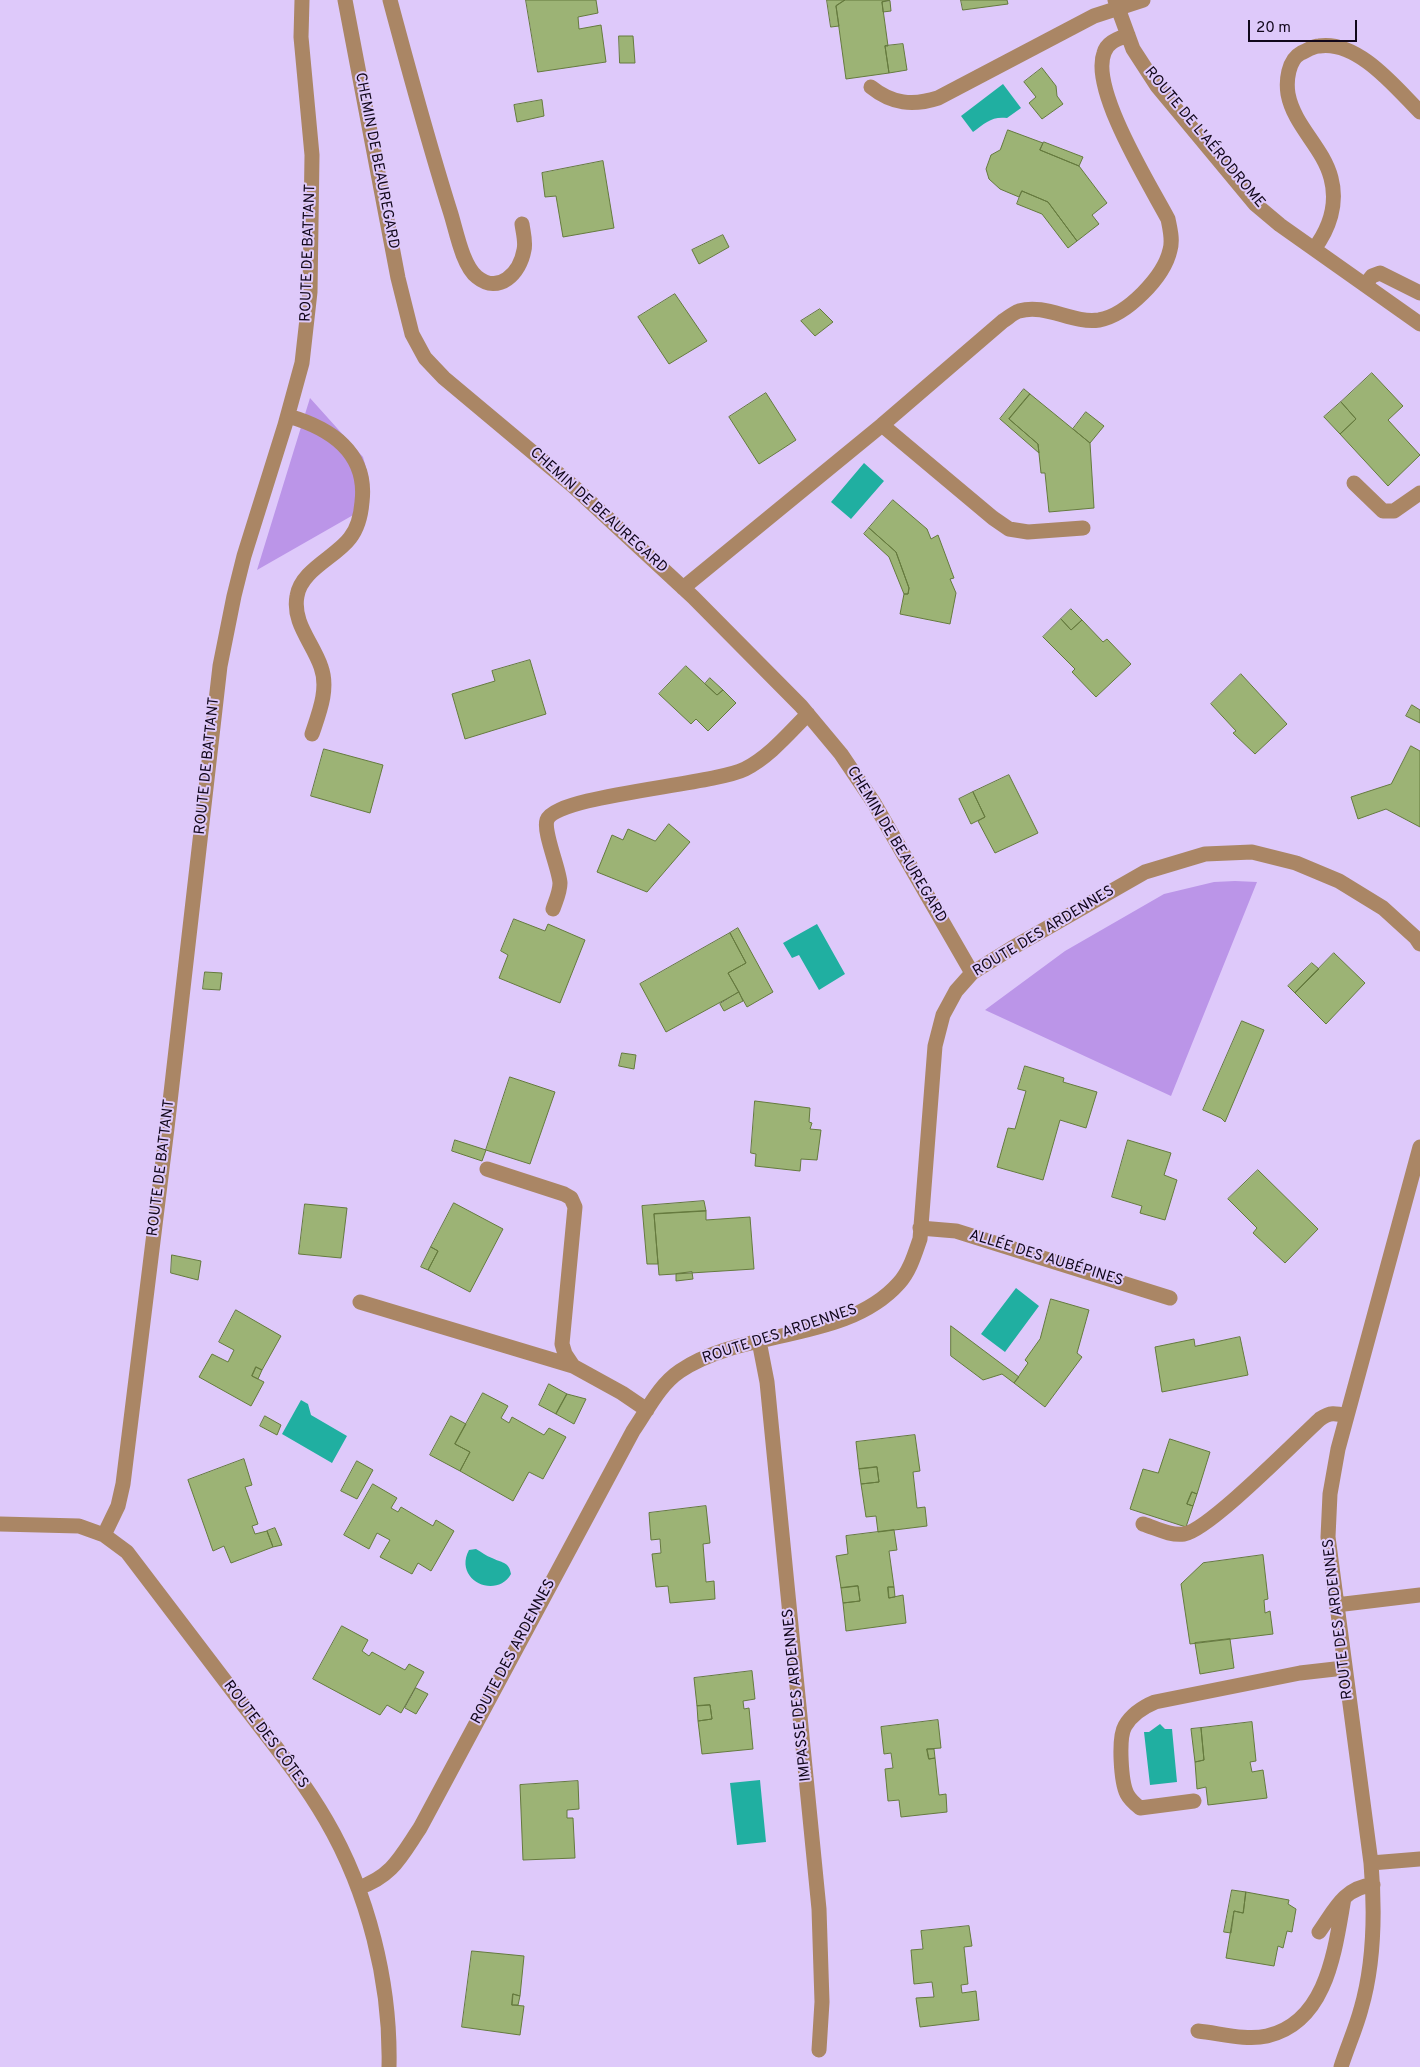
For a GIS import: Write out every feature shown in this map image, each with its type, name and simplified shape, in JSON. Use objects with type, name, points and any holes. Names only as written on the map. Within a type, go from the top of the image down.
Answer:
[{"type":"street","name":"ROUTE DE BATTANT","points":[[104,1535],[118,1506],[123,1484],[167,1128],[220,666],[244,556],[288,416],[302,363],[310,292],[312,155],[301,37],[302,0]]},
{"type":"street","name":"CHEMIN DE BEAUREGARD","points":[[345,0],[398,278],[412,334],[425,358],[444,378],[573,486],[683,588],[808,714],[841,754],[874,803],[972,973]]},
{"type":"street","points":[[390,0],[427,137],[468,268],[486,284],[496,285],[504,281],[513,273],[520,262],[525,244],[522,224]]},
{"type":"street","points":[[871,87],[882,96],[894,101],[912,103],[938,98],[1116,4],[1143,0]]},
{"type":"street","name":"ROUTE DE L'AÉRODROME","points":[[1116,4],[1133,49],[1157,86],[1256,204],[1280,225],[1420,324]]},
{"type":"street","points":[[683,588],[882,425],[1003,321],[1018,311],[1046,311],[1098,320],[1113,316],[1127,307],[1146,289],[1164,266],[1170,250],[1172,236],[1168,219],[1111,108],[1104,87],[1101,65],[1104,52],[1111,42],[1128,35]]},
{"type":"street","points":[[1314,249],[1326,233],[1334,205],[1331,178],[1316,145],[1294,113],[1288,93],[1289,70],[1299,54],[1318,46],[1338,47],[1360,57],[1379,71],[1420,112]]},
{"type":"street","points":[[1365,285],[1372,276],[1380,273],[1420,293]]},
{"type":"street","points":[[288,416],[322,428],[351,453],[359,468],[363,494],[361,515],[350,538],[306,578],[297,594],[296,612],[322,668],[324,686],[321,707],[312,734]]},
{"type":"street","points":[[882,425],[993,518],[1010,529],[1028,532],[1083,528]]},
{"type":"street","points":[[1354,483],[1373,504],[1383,511],[1394,511],[1420,493]]},
{"type":"street","points":[[553,908],[560,883],[547,830],[547,820],[553,812],[595,799],[722,777],[744,770],[766,755],[808,714]]},
{"type":"street","name":"ROUTE DES ARDENNES","points":[[358,1888],[376,1882],[385,1875],[399,1860],[420,1828],[633,1431],[658,1394],[678,1372],[707,1355],[803,1331],[852,1316],[886,1296],[901,1282],[912,1262],[920,1239],[935,1046],[943,1015],[956,991],[972,973],[1145,872],[1205,854],[1252,852],[1296,863],[1339,881],[1384,908],[1420,944]]},
{"type":"street","name":"ROUTE DES ARDENNES","points":[[1340,2067],[1362,2008],[1371,1958],[1374,1909],[1371,1862],[1328,1538],[1330,1494],[1338,1449],[1420,1147]]},
{"type":"street","points":[[487,1169],[564,1194],[570,1198],[575,1207],[562,1344],[565,1354],[573,1366]]},
{"type":"street","name":"ALLÉE DES AUBÉPINES","points":[[920,1228],[956,1231],[1170,1298]]},
{"type":"street","points":[[360,1302],[573,1366],[622,1393],[647,1410]]},
{"type":"street","name":"IMPASSE DES ARDENNES","points":[[759,1341],[767,1382],[819,1909],[822,2002],[819,2050]]},
{"type":"street","points":[[1143,1524],[1175,1534],[1185,1534],[1197,1529],[1231,1501],[1320,1418],[1334,1412],[1347,1416]]},
{"type":"street","name":"ROUTE DES CÔTES","points":[[0,1524],[79,1526],[104,1535],[127,1552],[290,1764],[327,1821],[358,1888],[379,1957],[390,2041],[389,2067]]},
{"type":"street","points":[[1336,1605],[1420,1595]]},
{"type":"street","points":[[1194,1800],[1151,1808],[1140,1808],[1131,1801],[1126,1792],[1120,1754],[1124,1727],[1131,1717],[1143,1707],[1155,1702],[1300,1673],[1344,1668]]},
{"type":"street","points":[[1371,1862],[1420,1859]]},
{"type":"street","points":[[1319,1932],[1344,1898],[1353,1890],[1362,1886],[1373,1885]]},
{"type":"street","points":[[1198,2031],[1266,2036],[1284,2029],[1302,2016],[1315,2002],[1325,1982],[1344,1898]]},
{"type":"shaded area","points":[[1003,84],[1021,108],[1007,118],[997,118],[989,121],[973,132],[961,116]]},
{"type":"shaded area","points":[[310,398],[363,457],[368,475],[369,506],[257,570]]},
{"type":"shaded area","points":[[864,463],[884,481],[851,519],[831,502]]},
{"type":"shaded area","points":[[1214,882],[1257,882],[1171,1096],[985,1010],[1065,951],[1164,894]]},
{"type":"shaded area","points":[[817,924],[845,974],[819,990],[799,955],[792,958],[783,943]]},
{"type":"shaded area","points":[[1016,1288],[1039,1306],[1005,1352],[981,1334]]},
{"type":"shaded area","points":[[301,1400],[308,1404],[311,1415],[347,1436],[332,1463],[282,1434]]},
{"type":"shaded area","points":[[476,1549],[504,1563],[508,1567],[511,1574],[504,1582],[487,1586],[471,1578],[467,1570],[466,1561],[469,1550]]},
{"type":"shaded area","points":[[1160,1724],[1165,1729],[1172,1729],[1177,1782],[1150,1785],[1144,1732],[1149,1732]]},
{"type":"shaded area","points":[[760,1780],[766,1842],[737,1845],[730,1783]]},
{"type":"building","points":[[526,0],[596,0],[598,13],[578,17],[579,29],[601,25],[606,62],[538,72]]},
{"type":"building","points":[[827,0],[845,0],[836,6],[839,26],[831,27]]},
{"type":"building","points":[[845,0],[890,0],[882,2],[888,46],[885,46],[889,73],[846,79],[836,6]]},
{"type":"building","points":[[961,0],[1007,0],[1008,4],[963,10]]},
{"type":"building","points":[[890,1],[891,11],[883,12],[882,2]]},
{"type":"building","points":[[619,36],[633,36],[635,63],[620,63]]},
{"type":"building","points":[[903,44],[907,70],[889,73],[885,46]]},
{"type":"building","points":[[1042,68],[1056,86],[1057,96],[1063,104],[1042,119],[1029,103],[1036,97],[1024,82]]},
{"type":"building","points":[[542,100],[544,116],[517,122],[514,105]]},
{"type":"building","points":[[1008,130],[1043,143],[1040,150],[1079,166],[1107,203],[1092,215],[1099,224],[1077,241],[1048,202],[1022,191],[1019,197],[1000,189],[989,179],[986,169],[991,155],[1000,150]]},
{"type":"building","points":[[1044,142],[1083,157],[1079,166],[1040,150]]},
{"type":"building","points":[[603,161],[614,228],[563,237],[556,196],[545,197],[542,173]]},
{"type":"building","points":[[1022,191],[1048,202],[1077,241],[1068,248],[1042,214],[1017,204]]},
{"type":"building","points":[[723,235],[729,247],[699,264],[692,250]]},
{"type":"building","points":[[675,294],[707,341],[669,364],[638,317]]},
{"type":"building","points":[[820,309],[833,322],[815,336],[801,321]]},
{"type":"building","points":[[1372,373],[1403,406],[1388,420],[1420,455],[1388,486],[1340,434],[1356,419],[1341,402]]},
{"type":"building","points":[[1024,389],[1030,394],[1009,419],[1038,444],[1039,453],[1000,419]]},
{"type":"building","points":[[766,393],[796,440],[759,464],[729,417]]},
{"type":"building","points":[[1030,394],[1090,443],[1094,508],[1049,512],[1045,473],[1041,473],[1038,444],[1009,419]]},
{"type":"building","points":[[1341,402],[1356,419],[1340,434],[1324,417]]},
{"type":"building","points":[[1086,412],[1104,426],[1090,443],[1073,429]]},
{"type":"building","points":[[893,500],[927,529],[931,539],[938,535],[954,578],[950,579],[956,593],[950,624],[900,614],[904,594],[908,594],[909,588],[896,552],[869,528]]},
{"type":"building","points":[[869,528],[896,552],[909,588],[908,594],[904,594],[889,557],[864,534]]},
{"type":"building","points":[[1071,609],[1082,620],[1071,630],[1061,619]]},
{"type":"building","points":[[1061,619],[1071,630],[1082,620],[1103,642],[1107,639],[1131,664],[1096,697],[1072,672],[1075,669],[1043,637]]},
{"type":"building","points":[[530,660],[546,714],[465,739],[452,694],[495,681],[492,671]]},
{"type":"building","points":[[686,666],[717,695],[723,690],[736,703],[708,731],[696,719],[691,724],[659,694]]},
{"type":"building","points":[[1241,674],[1287,724],[1255,754],[1233,733],[1236,731],[1211,704]]},
{"type":"building","points":[[710,678],[723,690],[717,695],[705,684]]},
{"type":"building","points":[[1412,705],[1420,710],[1420,723],[1406,716]]},
{"type":"building","points":[[1411,746],[1420,751],[1420,827],[1386,809],[1358,819],[1351,797],[1391,784]]},
{"type":"building","points":[[324,749],[383,765],[370,813],[311,796]]},
{"type":"building","points":[[1009,775],[1038,833],[995,853],[978,821],[985,817],[973,792]]},
{"type":"building","points":[[973,792],[985,817],[971,824],[959,799]]},
{"type":"building","points":[[669,824],[690,842],[647,892],[597,872],[612,835],[623,840],[628,829],[655,841]]},
{"type":"building","points":[[514,919],[545,931],[548,924],[585,940],[560,1003],[499,978],[508,955],[501,951]]},
{"type":"building","points":[[738,928],[773,992],[747,1007],[728,973],[746,963],[730,933]]},
{"type":"building","points":[[730,933],[746,963],[728,973],[739,992],[666,1032],[640,984]]},
{"type":"building","points":[[1334,953],[1365,983],[1326,1024],[1295,993]]},
{"type":"building","points":[[1312,963],[1319,969],[1295,993],[1288,986]]},
{"type":"building","points":[[205,972],[222,973],[220,990],[203,989]]},
{"type":"building","points":[[739,992],[743,1001],[724,1011],[720,1004]]},
{"type":"building","points":[[1242,1021],[1264,1030],[1225,1122],[1221,1118],[1203,1110]]},
{"type":"building","points":[[622,1053],[636,1055],[634,1069],[619,1066]]},
{"type":"building","points":[[1025,1066],[1064,1078],[1063,1082],[1097,1092],[1086,1128],[1060,1120],[1043,1180],[997,1167],[1008,1128],[1015,1129],[1026,1091],[1018,1089]]},
{"type":"building","points":[[510,1077],[555,1092],[530,1164],[486,1150]]},
{"type":"building","points":[[755,1101],[810,1108],[809,1122],[812,1123],[810,1129],[821,1130],[817,1160],[801,1159],[800,1171],[755,1166],[756,1154],[751,1153]]},
{"type":"building","points":[[455,1140],[486,1150],[482,1161],[452,1151]]},
{"type":"building","points":[[1128,1140],[1171,1153],[1164,1175],[1177,1180],[1165,1220],[1140,1213],[1142,1206],[1112,1197]]},
{"type":"building","points":[[1258,1170],[1318,1229],[1285,1263],[1253,1233],[1257,1228],[1228,1199]]},
{"type":"building","points":[[704,1201],[706,1211],[654,1214],[658,1264],[647,1264],[642,1206]]},
{"type":"building","points":[[454,1203],[503,1229],[470,1292],[428,1270],[438,1251],[431,1247]]},
{"type":"building","points":[[305,1204],[347,1208],[341,1258],[299,1254]]},
{"type":"building","points":[[706,1211],[706,1220],[750,1217],[754,1269],[659,1275],[654,1214]]},
{"type":"building","points":[[431,1247],[438,1251],[428,1270],[421,1267]]},
{"type":"building","points":[[172,1255],[201,1261],[198,1280],[171,1273]]},
{"type":"building","points":[[692,1272],[693,1279],[676,1281],[676,1274]]},
{"type":"building","points":[[1051,1299],[1089,1310],[1077,1353],[1082,1357],[1045,1407],[1014,1383],[1028,1363],[1025,1360],[1040,1339]]},
{"type":"building","points":[[236,1310],[281,1336],[262,1370],[256,1367],[252,1376],[264,1382],[251,1406],[199,1377],[212,1354],[228,1362],[234,1350],[219,1342]]},
{"type":"building","points":[[951,1326],[1019,1377],[1014,1383],[1002,1374],[983,1380],[951,1356]]},
{"type":"building","points":[[1240,1337],[1248,1375],[1162,1392],[1155,1347],[1194,1339],[1195,1346]]},
{"type":"building","points":[[256,1367],[262,1370],[258,1379],[252,1376]]},
{"type":"building","points":[[549,1384],[567,1394],[556,1414],[539,1405]]},
{"type":"building","points":[[483,1393],[508,1406],[501,1418],[509,1423],[512,1417],[544,1435],[549,1428],[566,1437],[543,1479],[529,1472],[513,1501],[460,1471],[470,1452],[455,1444]]},
{"type":"building","points":[[567,1394],[586,1399],[574,1424],[556,1414]]},
{"type":"building","points":[[265,1416],[281,1425],[277,1435],[260,1426]]},
{"type":"building","points":[[451,1416],[466,1424],[455,1444],[470,1452],[460,1471],[430,1455]]},
{"type":"building","points":[[915,1435],[920,1471],[913,1472],[917,1508],[925,1507],[927,1526],[878,1532],[876,1516],[866,1517],[861,1484],[879,1482],[877,1467],[859,1469],[856,1442]]},
{"type":"building","points":[[1170,1439],[1210,1452],[1197,1494],[1192,1492],[1187,1504],[1193,1506],[1186,1527],[1130,1509],[1143,1469],[1158,1473]]},
{"type":"building","points":[[244,1459],[252,1485],[245,1487],[258,1524],[252,1526],[255,1534],[267,1531],[273,1547],[231,1563],[224,1546],[213,1551],[188,1480]]},
{"type":"building","points":[[357,1461],[373,1470],[357,1499],[341,1491]]},
{"type":"building","points":[[877,1467],[879,1482],[861,1484],[859,1469]]},
{"type":"building","points":[[373,1484],[397,1498],[391,1508],[398,1512],[401,1507],[433,1526],[436,1520],[454,1531],[431,1571],[418,1563],[412,1574],[380,1557],[390,1540],[377,1533],[369,1549],[344,1535]]},
{"type":"building","points":[[1192,1492],[1197,1494],[1193,1506],[1187,1504]]},
{"type":"building","points":[[706,1506],[710,1543],[703,1544],[706,1582],[714,1581],[715,1599],[670,1603],[668,1586],[656,1587],[652,1554],[661,1553],[660,1539],[651,1540],[649,1513]]},
{"type":"building","points":[[275,1528],[282,1545],[273,1547],[267,1531]]},
{"type":"building","points":[[894,1530],[897,1550],[889,1551],[894,1587],[888,1587],[889,1598],[903,1595],[906,1623],[846,1631],[843,1603],[860,1601],[858,1586],[841,1588],[836,1556],[848,1554],[846,1536]]},
{"type":"building","points":[[1263,1555],[1268,1599],[1264,1600],[1265,1613],[1270,1611],[1273,1634],[1190,1644],[1181,1584],[1203,1563]]},
{"type":"building","points":[[858,1586],[860,1601],[843,1603],[841,1588]]},
{"type":"building","points":[[888,1587],[894,1587],[895,1597],[889,1598]]},
{"type":"building","points":[[342,1626],[368,1640],[362,1651],[369,1656],[372,1652],[405,1670],[409,1664],[424,1672],[401,1713],[387,1705],[380,1715],[313,1679]]},
{"type":"building","points":[[1230,1639],[1234,1668],[1200,1674],[1195,1643]]},
{"type":"building","points":[[752,1671],[755,1699],[743,1701],[744,1709],[749,1708],[753,1749],[702,1754],[698,1721],[712,1719],[710,1705],[697,1706],[694,1678]]},
{"type":"building","points":[[416,1688],[428,1694],[416,1714],[405,1708]]},
{"type":"building","points":[[710,1705],[712,1719],[698,1721],[697,1706]]},
{"type":"building","points":[[938,1720],[941,1748],[927,1749],[929,1759],[935,1758],[939,1795],[946,1794],[947,1812],[901,1817],[899,1800],[888,1801],[885,1769],[893,1768],[891,1753],[884,1754],[881,1727]]},
{"type":"building","points":[[1252,1722],[1256,1761],[1250,1762],[1252,1772],[1263,1770],[1267,1798],[1208,1805],[1206,1787],[1197,1789],[1195,1762],[1204,1760],[1201,1728]]},
{"type":"building","points":[[1201,1728],[1204,1760],[1195,1762],[1191,1729]]},
{"type":"building","points":[[927,1749],[934,1749],[935,1758],[929,1759]]},
{"type":"building","points":[[578,1781],[579,1809],[567,1810],[567,1818],[573,1818],[575,1858],[523,1860],[520,1785]]},
{"type":"building","points":[[1232,1890],[1246,1892],[1243,1913],[1234,1911],[1231,1933],[1224,1932]]},
{"type":"building","points":[[1246,1892],[1289,1900],[1288,1904],[1296,1909],[1292,1932],[1287,1931],[1283,1948],[1278,1946],[1274,1966],[1226,1958],[1234,1911],[1243,1913]]},
{"type":"building","points":[[969,1926],[972,1946],[964,1947],[968,1984],[961,1985],[962,1993],[976,1991],[979,2020],[920,2027],[916,1998],[934,1997],[932,1982],[914,1984],[911,1950],[923,1949],[921,1931]]},
{"type":"building","points":[[472,1951],[524,1956],[520,1996],[513,1994],[512,2005],[524,2006],[520,2035],[462,2027]]},
{"type":"building","points":[[513,1994],[520,1996],[518,2005],[512,2005]]}]
